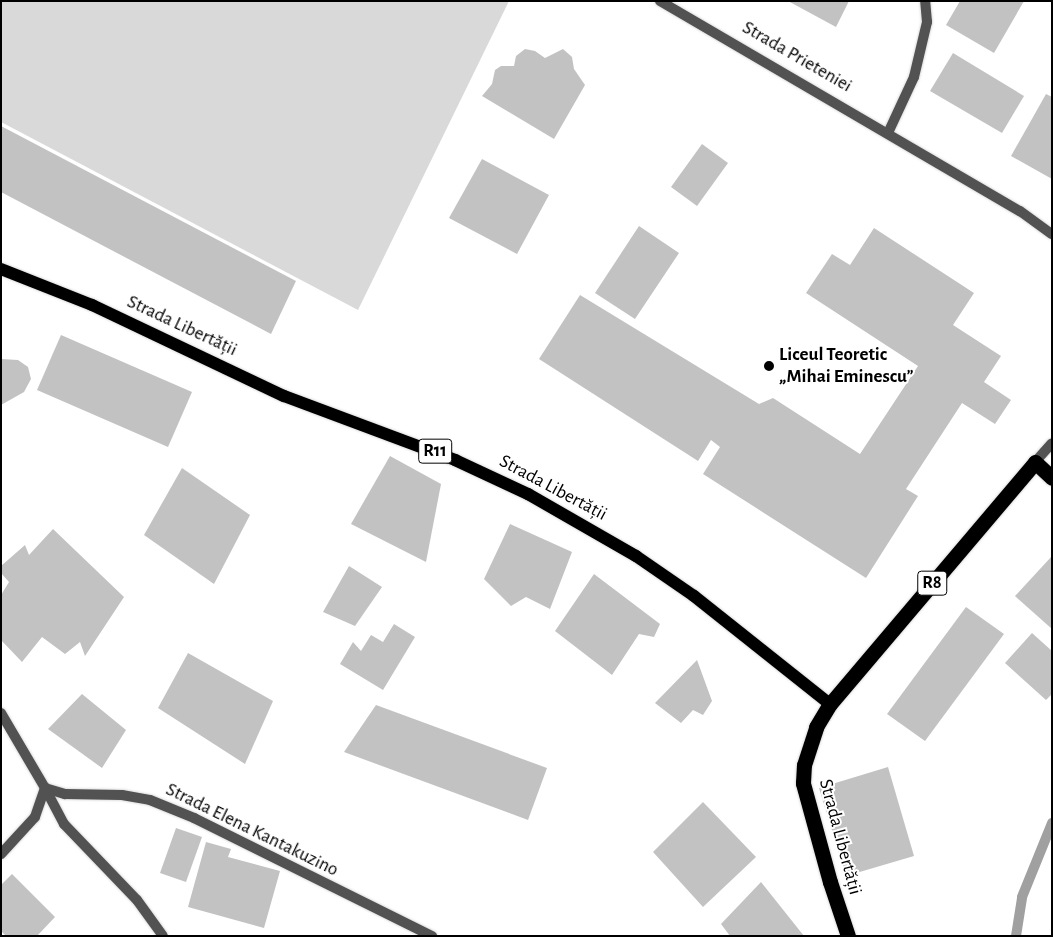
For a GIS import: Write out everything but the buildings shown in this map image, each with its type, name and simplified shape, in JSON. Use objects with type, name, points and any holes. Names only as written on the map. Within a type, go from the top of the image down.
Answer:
[{"type":"highway","name":"R8","points":[[830,704],[1035,462]]},
{"type":"highway","points":[[1035,462],[1052,478]]},
{"type":"highway","name":"Strada Libertății","points":[[830,704],[808,746],[803,783],[830,882],[848,936]]},
{"type":"main road","name":"Strada Libertății","points":[[1,269],[92,305],[308,407],[422,446],[528,494],[636,556],[694,596],[830,704]]},
{"type":"street","name":"Strada Prieteniei","points":[[660,1],[1020,211],[1052,234]]},
{"type":"street","points":[[888,133],[914,77],[927,22],[926,1]]},
{"type":"street","points":[[1035,462],[1052,443]]},
{"type":"street","points":[[1,713],[64,824],[137,900],[163,936]]},
{"type":"street","points":[[1,854],[35,816],[45,788]]},
{"type":"street","name":"Strada Elena Kantakuzino","points":[[45,788],[65,794],[122,795],[150,800],[194,818],[432,936]]},
{"type":"shaded area","points":[[1,1],[509,1],[358,310],[1,122]]},
{"type":"waterway","points":[[1016,936],[1022,897],[1052,823]]},
{"type":"place","name":"Liceul Teoretic „Mihai Eminescu”","points":[[769,366]]}]
